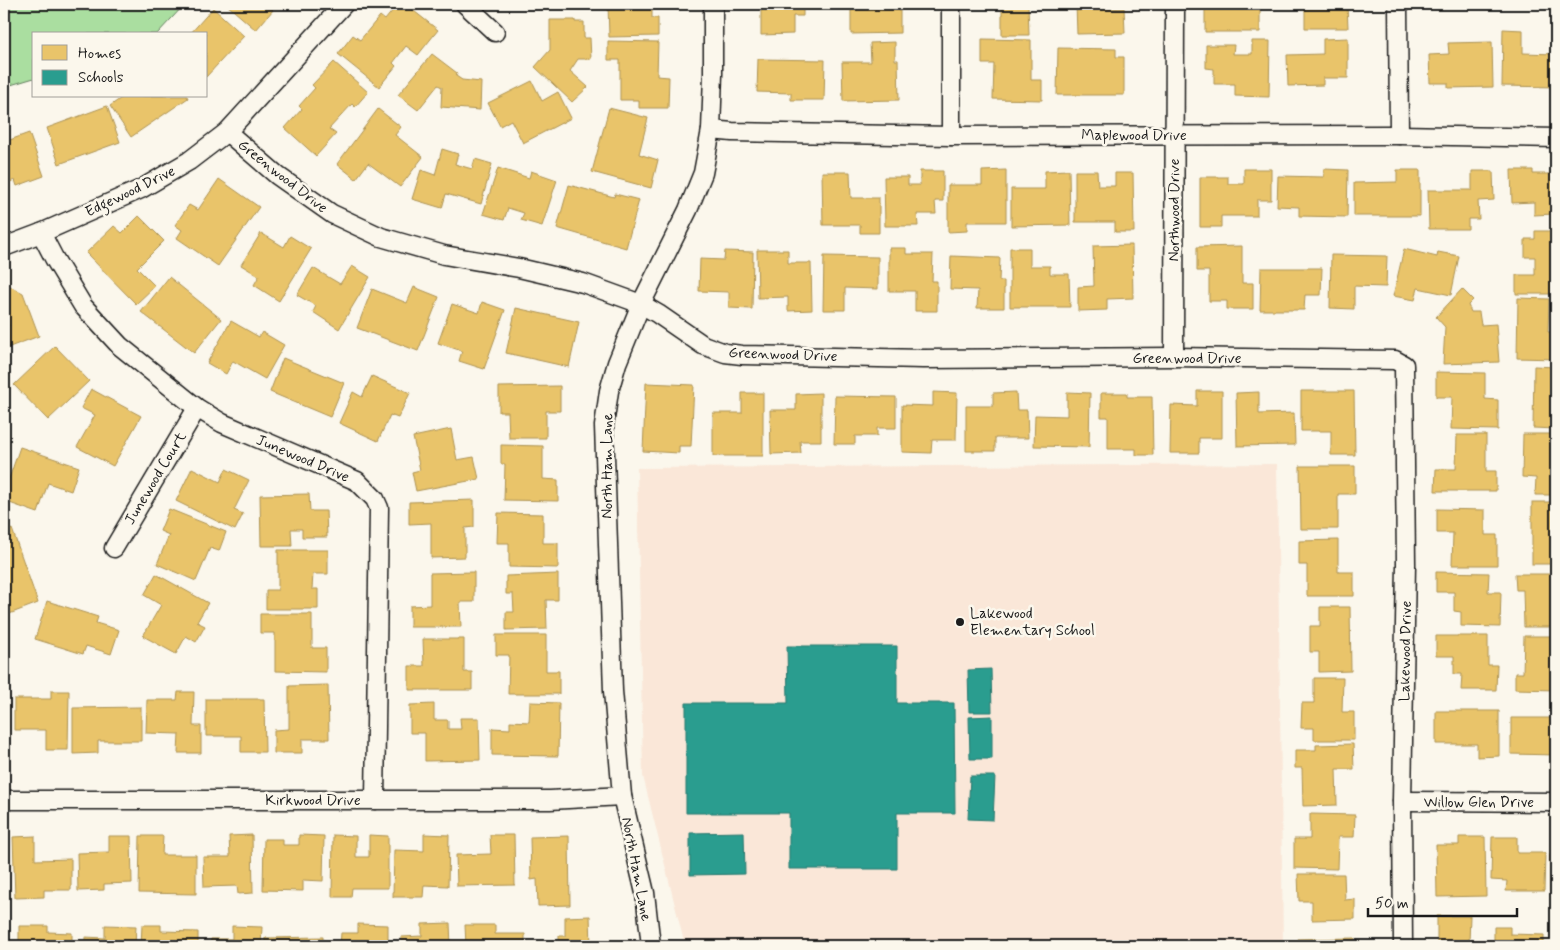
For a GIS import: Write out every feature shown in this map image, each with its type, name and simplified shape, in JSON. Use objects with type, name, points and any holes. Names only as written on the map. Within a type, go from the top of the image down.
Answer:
[{"type":"street","name":"Edgewood Drive","points":[[4,247],[41,233],[141,189],[189,161],[227,132],[344,4]]},
{"type":"street","points":[[465,4],[495,32]]},
{"type":"street","name":"North Ham Lane","points":[[650,946],[645,893],[622,796],[612,691],[604,426],[609,391],[617,363],[641,304],[688,210],[703,173],[711,130],[713,4]]},
{"type":"street","points":[[951,4],[951,136]]},
{"type":"street","name":"Northwood Drive","points":[[1174,357],[1175,4]]},
{"type":"street","points":[[1398,4],[1399,135]]},
{"type":"street","name":"Maplewood Drive","points":[[711,130],[951,136],[1399,135],[1556,138]]},
{"type":"street","name":"Greenwood Drive","points":[[227,132],[278,176],[332,214],[381,237],[444,255],[519,268],[583,283],[641,304],[703,345],[725,353],[742,355],[923,358],[1174,357],[1395,360]]},
{"type":"street","name":"Junewood Drive","points":[[41,233],[83,306],[120,346],[197,408],[222,424],[357,481],[375,499],[379,508],[375,800]]},
{"type":"street","name":"Lakewood Drive","points":[[1395,360],[1404,365],[1406,564],[1402,801],[1403,946]]},
{"type":"street","name":"Junewood Court","points":[[114,548],[197,408]]},
{"type":"street","name":"Kirkwood Drive","points":[[4,800],[550,800],[622,796]]},
{"type":"street","name":"Willow Glen Drive","points":[[1402,801],[1556,802]]},
{"type":"shaded area","name":"Lakewood Elementary School","points":[[1277,464],[1283,946],[685,946],[643,776],[637,468]]},
{"type":"green space","points":[[4,4],[185,4],[159,32],[32,32],[32,79],[4,87]]},
{"type":"building: Homes","points":[[226,4],[266,4],[273,10],[256,30]]},
{"type":"building: Homes","points":[[398,4],[405,4],[438,30],[418,55],[406,46],[393,63],[396,66],[379,87],[338,54],[353,35],[360,40],[380,16],[385,20]]},
{"type":"building: Homes","points":[[608,4],[652,4],[652,18],[658,18],[658,36],[609,37]]},
{"type":"building: Homes","points":[[761,4],[803,4],[803,16],[793,16],[793,34],[761,35]]},
{"type":"building: Homes","points":[[838,4],[886,4],[886,9],[900,8],[900,33],[851,34],[851,7],[838,7]]},
{"type":"building: Homes","points":[[1002,4],[1028,4],[1029,35],[1002,35]]},
{"type":"building: Homes","points":[[1076,4],[1108,4],[1108,9],[1124,8],[1125,33],[1077,34]]},
{"type":"building: Homes","points":[[1225,4],[1260,4],[1260,32],[1205,32],[1205,8],[1225,8]]},
{"type":"building: Homes","points":[[1305,4],[1347,4],[1348,28],[1305,28]]},
{"type":"building: Homes","points":[[213,8],[244,36],[208,75],[208,32],[192,32]]},
{"type":"building: Homes","points":[[550,20],[584,22],[584,38],[590,38],[591,59],[578,59],[570,71],[588,87],[572,102],[535,67],[550,50]]},
{"type":"building: Homes","points":[[1503,29],[1523,30],[1523,53],[1556,54],[1556,87],[1502,86]]},
{"type":"building: Homes","points":[[1348,38],[1348,78],[1323,78],[1323,85],[1288,86],[1287,55],[1323,54],[1323,39]]},
{"type":"building: Homes","points":[[982,39],[1031,40],[1031,80],[1042,80],[1042,100],[993,99],[994,64],[982,64]]},
{"type":"building: Homes","points":[[608,41],[658,42],[657,76],[669,77],[668,108],[639,108],[639,100],[620,100],[620,60],[608,60]]},
{"type":"building: Homes","points":[[1252,41],[1270,41],[1269,97],[1235,96],[1235,84],[1214,84],[1214,69],[1206,68],[1206,45],[1234,45],[1233,54],[1252,54]]},
{"type":"building: Homes","points":[[895,42],[895,60],[898,60],[899,100],[843,101],[842,62],[871,62],[870,43]]},
{"type":"building: Homes","points":[[1492,42],[1493,87],[1448,88],[1448,83],[1430,83],[1429,55],[1449,54],[1448,43]]},
{"type":"building: Homes","points":[[1058,48],[1116,49],[1116,57],[1124,57],[1124,95],[1057,95]]},
{"type":"building: Homes","points":[[432,54],[457,73],[456,76],[462,80],[481,82],[480,110],[441,107],[442,87],[438,85],[418,110],[398,95]]},
{"type":"building: Homes","points":[[758,59],[825,60],[824,100],[791,100],[791,93],[757,92]]},
{"type":"building: Homes","points":[[334,62],[368,92],[355,107],[352,104],[329,129],[336,134],[316,156],[285,128],[302,109],[299,106],[315,88],[312,85]]},
{"type":"building: Homes","points":[[532,81],[542,101],[558,92],[571,118],[523,143],[511,120],[500,126],[488,103]]},
{"type":"building: Homes","points":[[121,98],[188,98],[131,137],[110,106]]},
{"type":"building: Homes","points":[[107,106],[120,142],[59,164],[47,128]]},
{"type":"building: Homes","points":[[609,108],[648,118],[639,154],[658,160],[651,188],[592,172]]},
{"type":"building: Homes","points":[[378,109],[401,127],[395,135],[423,157],[400,187],[368,163],[356,179],[337,164]]},
{"type":"building: Homes","points":[[29,133],[44,176],[17,186],[15,180],[4,184],[4,135],[7,141]]},
{"type":"building: Homes","points":[[442,149],[458,154],[455,164],[472,169],[475,159],[492,164],[481,204],[446,194],[442,208],[412,199],[421,170],[435,175]]},
{"type":"building: Homes","points":[[498,168],[529,178],[531,171],[557,180],[542,226],[521,220],[524,213],[508,208],[504,220],[483,214]]},
{"type":"building: Homes","points":[[1244,169],[1271,169],[1271,200],[1257,200],[1257,216],[1221,216],[1221,227],[1200,227],[1200,177],[1228,177],[1228,184],[1244,184]]},
{"type":"building: Homes","points":[[1324,169],[1348,170],[1347,217],[1299,216],[1299,207],[1277,206],[1278,176],[1324,177]]},
{"type":"building: Homes","points":[[1006,170],[1006,222],[967,222],[967,231],[948,232],[948,185],[982,185],[982,171]]},
{"type":"building: Homes","points":[[1069,170],[1070,225],[1011,226],[1011,189],[1045,189],[1045,171]]},
{"type":"building: Homes","points":[[1397,170],[1420,170],[1420,216],[1354,216],[1354,183],[1397,182]]},
{"type":"building: Homes","points":[[1511,170],[1533,170],[1533,174],[1556,174],[1556,221],[1554,221],[1554,214],[1534,215],[1534,202],[1512,203]]},
{"type":"building: Homes","points":[[920,171],[943,171],[943,201],[935,201],[936,214],[917,214],[918,226],[885,226],[884,177],[908,177],[908,185],[920,185]]},
{"type":"building: Homes","points":[[1075,171],[1097,171],[1098,186],[1115,186],[1115,173],[1133,173],[1134,232],[1115,232],[1115,222],[1075,222]]},
{"type":"building: Homes","points":[[1472,171],[1493,171],[1494,200],[1478,201],[1479,219],[1468,219],[1468,229],[1429,229],[1428,190],[1472,190]]},
{"type":"building: Homes","points":[[822,172],[850,172],[851,198],[879,198],[879,233],[860,233],[860,225],[823,225]]},
{"type":"building: Homes","points":[[219,179],[259,207],[218,266],[177,238],[182,230],[175,225],[189,205],[198,210]]},
{"type":"building: Homes","points":[[569,185],[614,197],[615,194],[639,200],[626,248],[557,228]]},
{"type":"building: Homes","points":[[139,216],[164,241],[137,268],[155,286],[136,304],[86,253],[114,226],[122,233]]},
{"type":"building: Homes","points":[[1535,231],[1556,231],[1556,294],[1516,294],[1516,275],[1535,275],[1535,257],[1525,257],[1525,239],[1535,239]]},
{"type":"building: Homes","points":[[261,233],[284,247],[290,236],[311,249],[279,301],[254,285],[259,276],[241,265]]},
{"type":"building: Homes","points":[[1132,245],[1133,298],[1107,299],[1107,310],[1078,311],[1078,287],[1094,286],[1093,246]]},
{"type":"building: Homes","points":[[1242,246],[1242,283],[1253,283],[1253,309],[1227,309],[1227,301],[1209,301],[1209,271],[1197,271],[1197,247]]},
{"type":"building: Homes","points":[[889,248],[906,248],[906,254],[933,254],[932,281],[937,281],[937,311],[915,311],[915,291],[889,291]]},
{"type":"building: Homes","points":[[1010,248],[1030,248],[1030,266],[1050,266],[1050,274],[1069,274],[1070,307],[1010,307]]},
{"type":"building: Homes","points":[[1404,249],[1437,257],[1438,252],[1459,256],[1451,295],[1418,288],[1415,300],[1393,296]]},
{"type":"building: Homes","points":[[757,250],[788,250],[788,263],[811,263],[812,310],[788,311],[788,297],[758,298]]},
{"type":"building: Homes","points":[[725,251],[753,252],[752,309],[729,308],[729,292],[699,291],[700,259],[724,260]]},
{"type":"building: Homes","points":[[1331,255],[1387,256],[1386,287],[1354,286],[1354,309],[1330,308]]},
{"type":"building: Homes","points":[[824,256],[878,257],[878,289],[845,288],[845,310],[823,310]]},
{"type":"building: Homes","points":[[951,256],[1000,258],[999,281],[1004,281],[1004,308],[977,308],[978,290],[950,289]]},
{"type":"building: Homes","points":[[352,266],[370,277],[339,329],[313,312],[316,306],[297,295],[313,268],[340,284]]},
{"type":"building: Homes","points":[[1261,268],[1322,268],[1321,295],[1305,295],[1304,310],[1260,310]]},
{"type":"building: Homes","points":[[169,277],[221,319],[194,353],[141,312]]},
{"type":"building: Homes","points":[[4,283],[23,293],[39,336],[4,349],[4,328],[9,326],[4,310]]},
{"type":"building: Homes","points":[[414,287],[439,297],[418,351],[357,328],[372,289],[407,303]]},
{"type":"building: Homes","points":[[1462,289],[1473,300],[1468,305],[1471,312],[1479,312],[1481,325],[1496,324],[1499,362],[1443,364],[1445,327],[1436,317]]},
{"type":"building: Homes","points":[[1518,298],[1549,299],[1548,332],[1556,332],[1556,359],[1517,358]]},
{"type":"building: Homes","points":[[482,302],[505,310],[484,369],[459,361],[462,351],[438,343],[452,304],[479,313]]},
{"type":"building: Homes","points":[[516,308],[579,322],[569,367],[506,353]]},
{"type":"building: Homes","points":[[231,321],[259,337],[262,332],[284,345],[265,379],[233,361],[226,374],[207,363]]},
{"type":"building: Homes","points":[[55,346],[89,381],[48,420],[14,385]]},
{"type":"building: Homes","points":[[283,358],[344,383],[330,417],[270,392]]},
{"type":"building: Homes","points":[[1534,366],[1556,367],[1556,429],[1533,428]]},
{"type":"building: Homes","points":[[1436,372],[1485,373],[1485,399],[1498,400],[1498,430],[1451,429],[1452,397],[1436,397]]},
{"type":"building: Homes","points":[[372,376],[410,393],[398,418],[390,415],[378,441],[339,423],[353,392],[362,397]]},
{"type":"building: Homes","points":[[646,383],[694,385],[691,446],[679,446],[679,453],[643,451]]},
{"type":"building: Homes","points":[[560,386],[560,411],[546,411],[546,438],[509,438],[508,412],[499,412],[499,387]]},
{"type":"building: Homes","points":[[91,389],[141,416],[113,466],[77,447],[95,415],[81,408]]},
{"type":"building: Homes","points":[[1197,391],[1222,391],[1222,438],[1199,438],[1199,453],[1170,453],[1171,405],[1197,406]]},
{"type":"building: Homes","points":[[1301,391],[1354,391],[1355,455],[1331,455],[1331,431],[1301,431]]},
{"type":"building: Homes","points":[[933,392],[957,393],[956,440],[932,440],[931,453],[902,452],[902,405],[933,406]]},
{"type":"building: Homes","points":[[1016,392],[1017,410],[1027,410],[1028,438],[995,438],[995,451],[966,451],[966,406],[993,406],[993,393]]},
{"type":"building: Homes","points":[[1067,392],[1090,393],[1089,447],[1034,446],[1035,415],[1067,416]]},
{"type":"building: Homes","points":[[1259,392],[1259,414],[1294,413],[1295,445],[1237,446],[1236,393]]},
{"type":"building: Homes","points":[[742,393],[763,393],[763,456],[713,456],[713,413],[742,413]]},
{"type":"building: Homes","points":[[821,393],[821,441],[800,441],[801,453],[771,454],[770,410],[796,410],[796,394]]},
{"type":"building: Homes","points":[[1101,393],[1127,393],[1127,397],[1152,397],[1153,455],[1136,455],[1136,449],[1108,449],[1108,417],[1101,417]]},
{"type":"building: Homes","points":[[835,396],[896,397],[896,428],[877,428],[877,436],[855,436],[855,444],[834,444]]},
{"type":"building: Homes","points":[[451,429],[457,460],[474,457],[479,479],[416,491],[412,472],[420,470],[413,437]]},
{"type":"building: Homes","points":[[1523,434],[1556,434],[1556,495],[1535,495],[1536,478],[1522,477]]},
{"type":"building: Homes","points":[[1457,435],[1486,435],[1486,471],[1496,471],[1496,491],[1435,491],[1436,469],[1456,469]]},
{"type":"building: Homes","points":[[501,445],[543,446],[543,479],[558,480],[558,501],[504,500],[505,464],[501,464]]},
{"type":"building: Homes","points":[[20,447],[79,467],[71,491],[48,483],[38,513],[4,501],[4,493]]},
{"type":"building: Homes","points":[[1300,466],[1355,466],[1355,494],[1338,494],[1338,529],[1301,529]]},
{"type":"building: Homes","points":[[192,468],[220,482],[226,469],[249,480],[234,510],[243,514],[235,530],[176,501]]},
{"type":"building: Homes","points":[[309,494],[310,511],[326,511],[327,537],[302,537],[302,529],[291,529],[292,546],[261,546],[260,495]]},
{"type":"building: Homes","points":[[474,500],[474,527],[465,528],[465,557],[431,558],[431,523],[409,524],[409,502]]},
{"type":"building: Homes","points":[[1532,502],[1556,502],[1556,564],[1532,564]]},
{"type":"building: Homes","points":[[169,509],[226,532],[219,551],[210,548],[196,581],[157,564],[169,535],[160,531]]},
{"type":"building: Homes","points":[[1437,509],[1485,510],[1485,535],[1497,535],[1497,565],[1452,565],[1453,533],[1437,533]]},
{"type":"building: Homes","points":[[498,513],[543,514],[543,543],[558,543],[558,568],[509,567],[509,543],[497,543]]},
{"type":"building: Homes","points":[[12,529],[38,603],[4,616],[4,532]]},
{"type":"building: Homes","points":[[1338,540],[1338,572],[1354,572],[1354,596],[1307,596],[1307,565],[1299,565],[1299,541]]},
{"type":"building: Homes","points":[[278,550],[328,550],[328,574],[313,574],[312,589],[318,589],[318,609],[266,609],[266,590],[278,590]]},
{"type":"building: Homes","points":[[474,572],[474,602],[460,602],[461,627],[410,627],[410,606],[430,605],[430,573]]},
{"type":"building: Homes","points":[[1436,572],[1489,573],[1488,592],[1501,592],[1500,627],[1461,626],[1461,612],[1454,611],[1454,592],[1436,592]]},
{"type":"building: Homes","points":[[156,574],[208,603],[197,622],[205,626],[196,642],[186,636],[176,654],[143,636],[161,605],[144,595]]},
{"type":"building: Homes","points":[[558,574],[558,600],[546,600],[547,629],[506,630],[506,612],[514,612],[513,594],[506,594],[506,576]]},
{"type":"building: Homes","points":[[1515,574],[1556,574],[1556,594],[1551,594],[1552,627],[1524,627],[1523,590],[1516,590]]},
{"type":"building: Homes","points":[[47,601],[98,617],[96,623],[119,630],[111,654],[86,646],[83,654],[35,639]]},
{"type":"building: Homes","points":[[1320,607],[1350,607],[1351,671],[1319,672],[1319,652],[1310,652],[1310,626],[1320,626]]},
{"type":"building: Homes","points":[[260,614],[312,614],[312,648],[326,648],[326,672],[275,671],[275,633],[260,633]]},
{"type":"building: Homes","points":[[496,635],[546,635],[546,671],[559,671],[559,694],[508,694],[509,655],[496,655]]},
{"type":"building: Homes","points":[[1436,636],[1488,636],[1488,665],[1497,665],[1496,690],[1461,690],[1462,674],[1454,674],[1454,656],[1436,656]]},
{"type":"building: Homes","points":[[1524,636],[1551,636],[1550,669],[1556,669],[1556,690],[1515,689],[1515,673],[1523,673]]},
{"type":"building: Homes","points":[[423,639],[464,639],[464,672],[472,672],[472,690],[409,690],[409,666],[424,666]]},
{"type":"building: Homes","points":[[1314,678],[1343,678],[1342,712],[1354,712],[1354,740],[1314,740],[1314,728],[1301,728],[1302,703],[1314,703]]},
{"type":"building: Homes","points":[[328,685],[329,739],[302,739],[302,753],[274,753],[274,730],[289,729],[289,686]]},
{"type":"building: Homes","points":[[51,691],[69,691],[68,750],[46,750],[46,730],[14,730],[14,699],[51,699]]},
{"type":"building: Homes","points":[[178,692],[194,692],[193,726],[201,726],[201,753],[178,753],[179,734],[146,733],[147,700],[177,700]]},
{"type":"building: Homes","points":[[206,699],[264,699],[265,752],[241,752],[241,736],[206,736]]},
{"type":"building: Homes","points":[[530,702],[559,703],[558,756],[492,755],[492,728],[510,729],[510,721],[529,722]]},
{"type":"building: Homes","points":[[434,704],[434,720],[448,720],[448,729],[461,729],[460,718],[479,718],[480,760],[425,761],[425,733],[410,733],[410,705]]},
{"type":"building: Homes","points":[[141,707],[141,741],[98,741],[98,753],[73,754],[73,708]]},
{"type":"building: Homes","points":[[1436,711],[1499,711],[1499,756],[1477,757],[1477,744],[1436,744]]},
{"type":"building: Homes","points":[[1511,718],[1556,718],[1556,755],[1511,754]]},
{"type":"building: Homes","points":[[4,720],[8,720],[8,754],[4,754]]},
{"type":"building: Homes","points":[[1353,744],[1354,769],[1336,769],[1337,805],[1303,806],[1302,768],[1295,768],[1295,750],[1316,750],[1316,745]]},
{"type":"building: Homes","points":[[1310,814],[1355,815],[1354,837],[1338,837],[1337,869],[1294,868],[1294,839],[1310,839]]},
{"type":"building: Homes","points":[[424,834],[449,835],[448,886],[424,885],[423,897],[393,897],[394,850],[424,851]]},
{"type":"building: Homes","points":[[252,835],[253,893],[238,894],[237,886],[204,887],[203,857],[230,857],[229,836]]},
{"type":"building: Homes","points":[[299,835],[324,836],[323,881],[303,880],[303,891],[263,890],[264,839],[283,839],[283,845],[299,845]]},
{"type":"building: Homes","points":[[333,835],[356,836],[356,857],[369,857],[369,835],[388,836],[388,888],[352,888],[351,897],[332,897]]},
{"type":"building: Homes","points":[[490,835],[514,835],[515,885],[457,886],[456,855],[491,854]]},
{"type":"building: Homes","points":[[35,836],[35,860],[71,859],[71,890],[44,890],[44,897],[15,898],[13,837]]},
{"type":"building: Homes","points":[[109,836],[131,836],[132,883],[104,884],[104,890],[78,891],[77,853],[109,852]]},
{"type":"building: Homes","points":[[140,836],[163,836],[162,855],[196,855],[196,894],[139,893]]},
{"type":"building: Homes","points":[[569,836],[570,905],[538,906],[537,879],[531,880],[530,837]]},
{"type":"building: Homes","points":[[1459,837],[1485,837],[1486,896],[1437,897],[1436,845],[1459,845]]},
{"type":"building: Homes","points":[[1492,837],[1517,837],[1517,853],[1545,853],[1544,891],[1506,891],[1507,881],[1491,880]]},
{"type":"building: Homes","points":[[1550,855],[1556,855],[1556,891],[1550,891]]},
{"type":"building: Homes","points":[[1298,874],[1344,874],[1345,900],[1355,899],[1355,919],[1312,920],[1312,901],[1299,901]]},
{"type":"building: Homes","points":[[590,916],[591,946],[559,946],[559,936],[565,936],[565,917]]},
{"type":"building: Homes","points":[[1437,916],[1470,916],[1469,942],[1478,942],[1478,946],[1437,946]]},
{"type":"building: Homes","points":[[450,923],[451,946],[402,946],[401,937],[422,936],[422,924]]},
{"type":"building: Homes","points":[[4,924],[8,924],[8,946],[4,946]]},
{"type":"building: Homes","points":[[358,924],[388,925],[388,946],[340,946],[341,933],[358,933]]},
{"type":"building: Homes","points":[[105,925],[136,926],[135,946],[85,946],[85,937],[105,938]]},
{"type":"building: Homes","points":[[142,925],[161,925],[161,931],[198,932],[198,946],[141,946]]},
{"type":"building: Homes","points":[[465,925],[495,925],[495,934],[525,934],[525,946],[466,946]]},
{"type":"building: Homes","points":[[19,926],[48,926],[48,932],[72,933],[72,946],[19,946]]},
{"type":"building: Homes","points":[[232,926],[262,927],[261,946],[210,946],[211,939],[232,939]]},
{"type":"building: Homes","points":[[1494,927],[1510,927],[1510,934],[1544,935],[1544,946],[1494,946]]},
{"type":"building: Homes","points":[[323,937],[323,946],[265,946],[265,938]]},
{"type":"building: Homes","points":[[1355,938],[1355,946],[1298,946],[1298,939]]},
{"type":"building: Schools","points":[[787,646],[897,646],[897,703],[954,703],[955,813],[897,813],[897,869],[789,869],[789,813],[686,813],[686,703],[788,703]]},
{"type":"building: Schools","points":[[991,669],[992,712],[969,712],[968,670]]},
{"type":"building: Schools","points":[[992,716],[992,759],[970,759],[969,717]]},
{"type":"building: Schools","points":[[970,776],[995,776],[993,820],[968,819]]},
{"type":"building: Schools","points":[[744,832],[745,874],[690,875],[690,833]]},
{"type":"place","name":"Lakewood Elementary School","points":[[960,622]]}]
